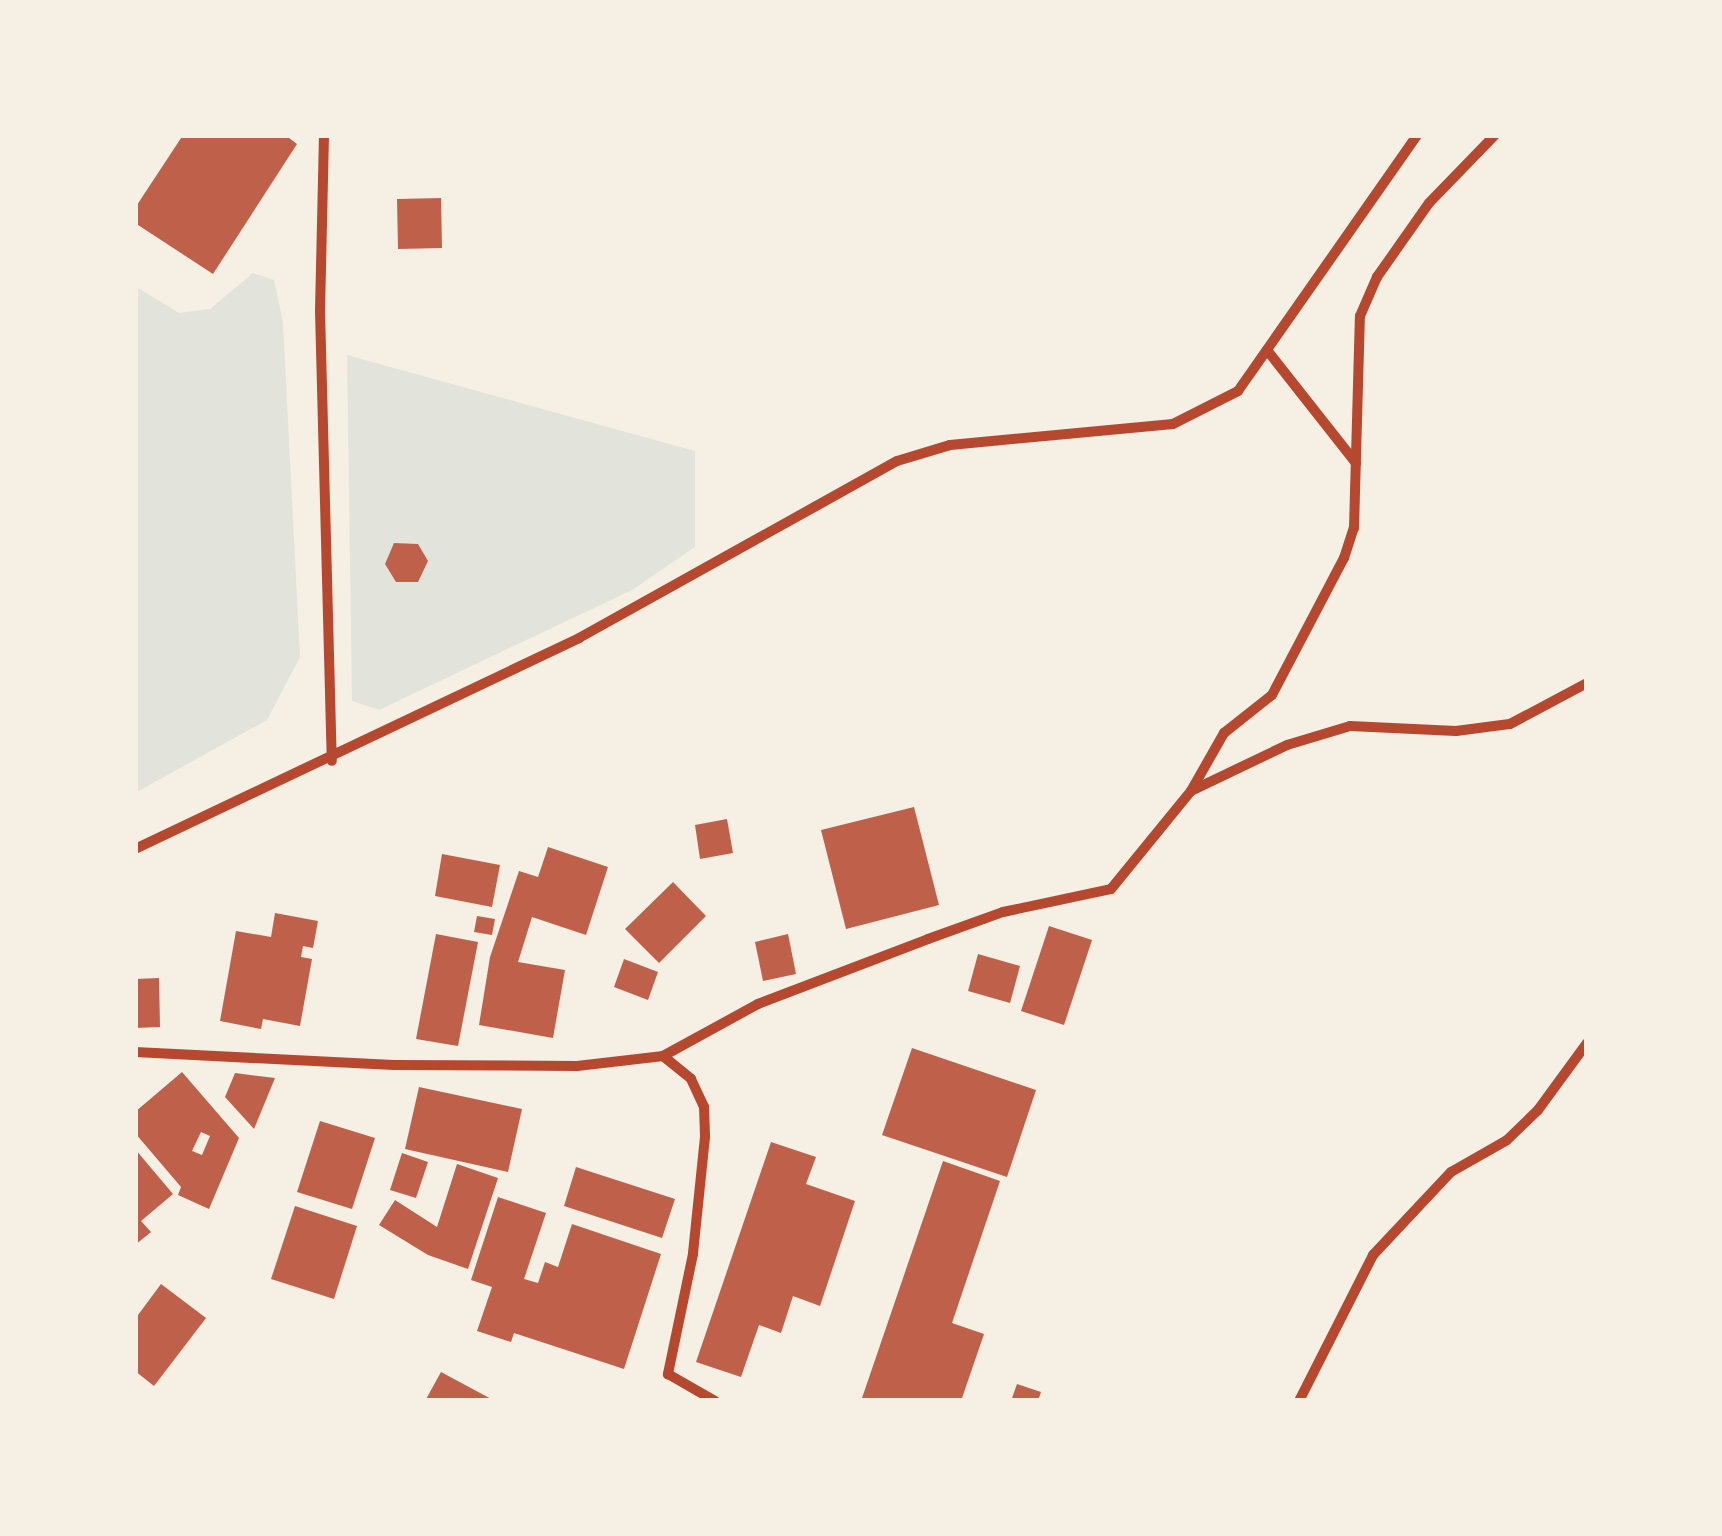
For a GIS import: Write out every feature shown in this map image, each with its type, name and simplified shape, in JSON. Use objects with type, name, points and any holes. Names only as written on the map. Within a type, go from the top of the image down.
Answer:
[{"type":"street","points":[[324,135],[320,311],[332,761]]},
{"type":"street","points":[[135,849],[332,761],[579,638],[897,461],[950,445],[1173,424],[1238,391],[1417,135]]},
{"type":"street","points":[[135,1052],[412,1065],[577,1066],[663,1056],[758,1004],[928,939],[1003,912],[1112,889],[1191,791],[1224,733],[1272,695],[1344,558],[1354,528],[1360,316],[1376,277],[1428,204],[1495,135]]},
{"type":"street","points":[[1267,350],[1356,464]]},
{"type":"street","points":[[1191,791],[1287,745],[1350,726],[1456,730],[1510,724],[1587,683]]},
{"type":"street","points":[[1299,1401],[1373,1256],[1450,1172],[1507,1140],[1528,1120],[1587,1043]]},
{"type":"street","points":[[663,1056],[691,1079],[704,1107],[705,1137],[693,1254],[668,1374],[715,1401]]},
{"type":"shaded area","points":[[253,273],[274,280],[283,322],[300,657],[267,720],[135,793],[135,286],[179,313],[210,309]]},
{"type":"shaded area","points":[[347,355],[695,451],[695,547],[632,590],[379,710],[352,701]]},
{"type":"building","points":[[183,135],[285,135],[297,144],[213,274],[135,223],[135,208]]},
{"type":"building","points":[[441,198],[442,248],[398,249],[397,199]]},
{"type":"building","points":[[394,543],[418,544],[428,561],[418,582],[396,582],[385,564]]},
{"type":"building","points":[[914,807],[939,905],[846,929],[821,830]]},
{"type":"building","points":[[727,819],[733,853],[700,859],[695,825]]},
{"type":"building","points":[[548,847],[608,867],[586,935],[532,917],[518,962],[565,970],[553,1038],[479,1025],[490,957],[519,871],[538,877]]},
{"type":"building","points":[[442,854],[500,865],[492,907],[435,896]]},
{"type":"building","points":[[673,882],[706,916],[659,963],[625,929]]},
{"type":"building","points":[[275,913],[318,921],[313,948],[303,946],[301,957],[312,959],[300,1026],[263,1019],[261,1029],[220,1021],[236,931],[271,937]]},
{"type":"building","points":[[477,916],[495,919],[492,935],[474,932]]},
{"type":"building","points":[[1049,926],[1092,940],[1064,1025],[1021,1011]]},
{"type":"building","points":[[436,934],[478,942],[458,1046],[416,1039]]},
{"type":"building","points":[[788,934],[796,974],[763,981],[755,942]]},
{"type":"building","points":[[978,954],[1020,966],[1010,1003],[968,991]]},
{"type":"building","points":[[624,959],[658,972],[648,1000],[614,987]]},
{"type":"building","points":[[159,978],[160,1027],[135,1028],[135,979]]},
{"type":"building","points":[[912,1048],[1036,1090],[1007,1177],[882,1135]]},
{"type":"building","points":[[182,1072],[239,1138],[209,1209],[178,1195],[181,1187],[135,1133],[135,1112]],"holes":[[[201,1132],[210,1136],[202,1155],[192,1151]]]},
{"type":"building","points":[[235,1073],[275,1078],[254,1129],[225,1097]]},
{"type":"building","points":[[419,1087],[522,1109],[508,1172],[405,1149]]},
{"type":"building","points":[[320,1121],[375,1138],[352,1209],[297,1192]]},
{"type":"building","points":[[771,1142],[816,1157],[806,1184],[855,1201],[820,1306],[793,1296],[781,1333],[759,1325],[741,1377],[696,1362]]},
{"type":"building","points":[[135,1149],[173,1194],[141,1221],[151,1232],[135,1245]]},
{"type":"building","points":[[402,1153],[428,1162],[416,1198],[390,1190]]},
{"type":"building","points":[[943,1161],[1000,1181],[952,1323],[984,1334],[961,1401],[861,1401]]},
{"type":"building","points":[[457,1164],[498,1178],[468,1269],[428,1255],[379,1225],[395,1200],[437,1227]]},
{"type":"building","points":[[576,1167],[675,1199],[662,1238],[564,1206]]},
{"type":"building","points":[[498,1197],[546,1213],[524,1279],[538,1283],[545,1262],[558,1267],[572,1224],[661,1254],[624,1369],[514,1333],[511,1342],[477,1331],[492,1287],[471,1280]]},
{"type":"building","points":[[295,1206],[357,1226],[334,1299],[271,1279]]},
{"type":"building","points":[[161,1284],[206,1318],[154,1386],[135,1371],[135,1319]]},
{"type":"building","points":[[441,1372],[495,1401],[425,1401]]},
{"type":"building","points":[[1017,1384],[1041,1392],[1038,1401],[1011,1401]]}]
